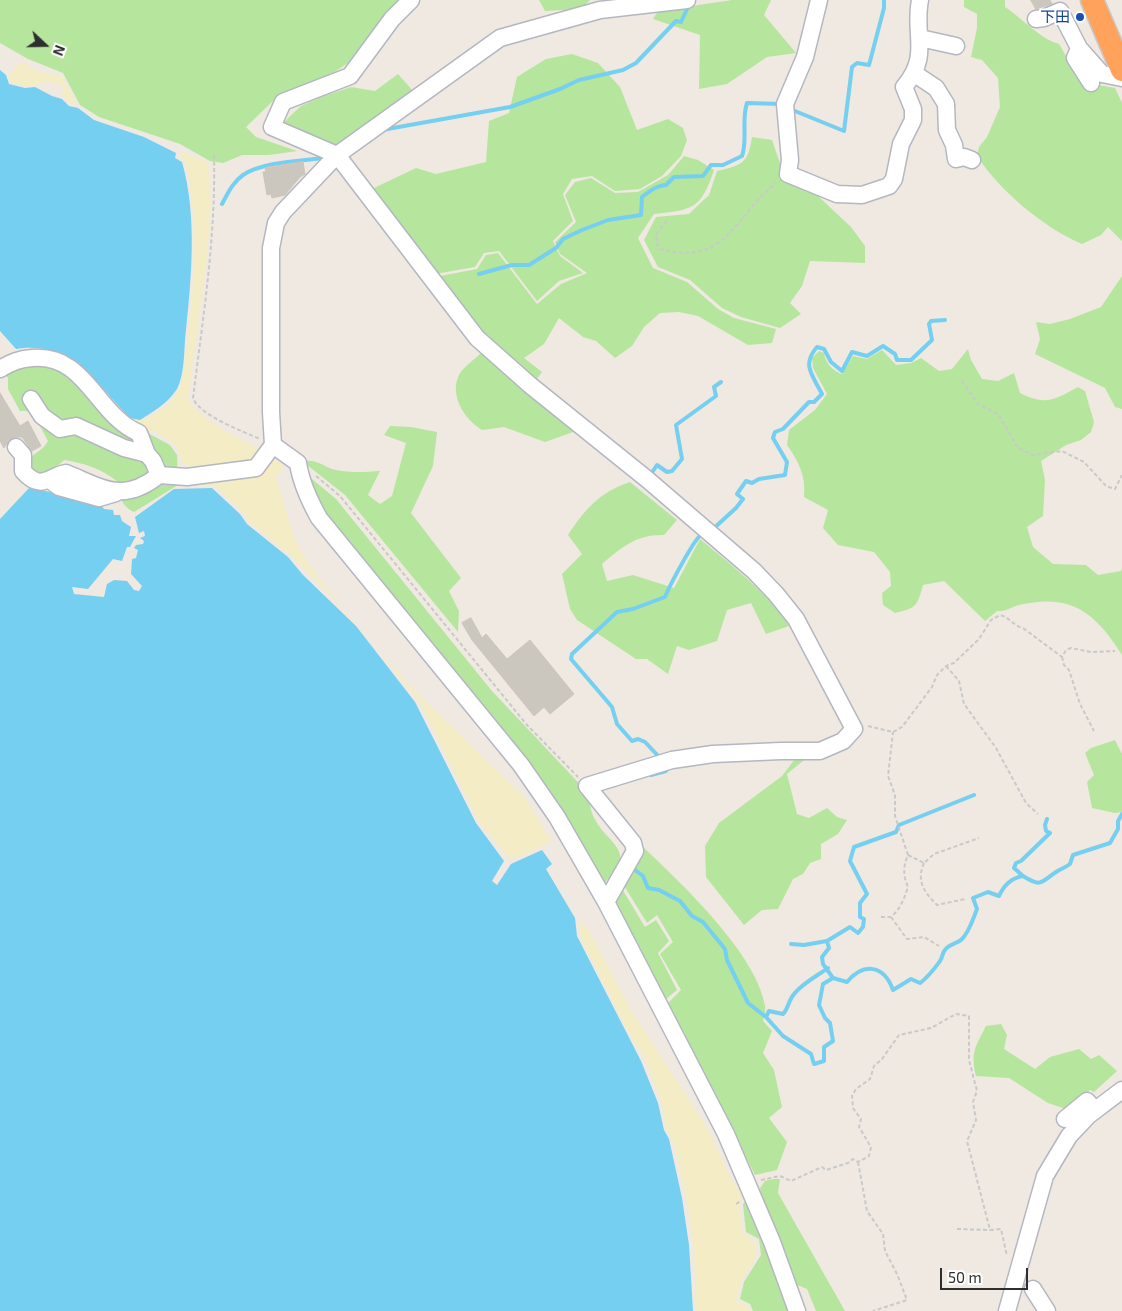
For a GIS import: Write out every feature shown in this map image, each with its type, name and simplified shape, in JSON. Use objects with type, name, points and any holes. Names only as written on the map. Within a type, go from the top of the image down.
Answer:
[{"type":"highway","points":[[1092,0],[1122,70]]},
{"type":"street","points":[[411,0],[392,19],[350,76],[283,102],[272,128],[337,155],[477,338],[530,385],[648,480],[754,571],[781,599],[796,619],[854,730],[843,741],[820,752],[781,751],[672,760],[587,786],[633,843],[635,851],[606,902]]},
{"type":"street","points":[[16,447],[23,455],[23,471],[37,481],[51,481],[59,474],[66,473],[118,492],[133,490],[148,484],[159,475],[187,477],[256,468],[273,445],[271,412],[271,248],[276,224],[283,212],[337,155],[500,38],[600,10],[687,0]]},
{"type":"street","points":[[819,0],[806,57],[785,104],[790,160],[788,174],[837,194],[862,195],[889,186],[894,179],[901,144],[913,120],[913,109],[904,87],[915,74],[920,38],[920,0]]},
{"type":"street","points":[[1036,19],[1044,18],[1060,11],[1079,48],[1102,74],[1122,78]]},
{"type":"street","points":[[920,38],[956,46]]},
{"type":"street","points":[[1079,48],[1075,58],[1091,83]]},
{"type":"street","points":[[915,74],[936,88],[946,104],[948,130],[954,145],[956,160],[964,157],[972,160]]},
{"type":"street","points":[[0,369],[15,360],[41,358],[60,361],[78,373],[126,427],[139,433],[147,454],[153,461],[159,475]]},
{"type":"street","points":[[35,405],[60,429],[76,426],[124,448],[147,454]]},
{"type":"street","points":[[273,445],[298,463],[300,478],[306,495],[318,518],[521,765],[557,817],[606,902],[726,1134],[772,1242],[797,1311]]},
{"type":"street","points":[[1007,1311],[1045,1176],[1069,1136],[1095,1110],[1122,1090]]},
{"type":"street","points":[[1065,1120],[1087,1101],[1095,1110]]},
{"type":"street","points":[[1033,1289],[1047,1311]]},
{"type":"path","points":[[214,155],[215,207],[212,249],[193,398],[195,404],[228,424],[273,445]]},
{"type":"path","points":[[667,221],[658,233],[656,243],[660,249],[691,254],[705,252],[718,245],[756,202],[788,174]]},
{"type":"path","points":[[962,381],[978,404],[998,414],[1018,448],[1033,454],[1062,451],[1084,462],[1106,486],[1115,489],[1122,475]]},
{"type":"path","points":[[298,463],[340,496],[527,725],[587,786]]},
{"type":"path","points":[[854,730],[868,726],[893,732],[902,727],[932,687],[937,674],[946,666],[954,663],[979,639],[992,620],[1000,615],[1008,616],[1017,626],[1023,628],[1062,657],[1064,665],[1069,670],[1080,704],[1094,731]]},
{"type":"path","points":[[1062,657],[1066,650],[1072,648],[1091,652],[1115,652]]},
{"type":"path","points":[[946,666],[959,681],[964,704],[996,748],[1026,803],[1038,814]]},
{"type":"path","points":[[891,917],[903,903],[908,887],[904,878],[905,862],[908,854],[895,816],[894,796],[888,776],[893,732]]},
{"type":"path","points":[[965,899],[937,905],[927,895],[920,880],[924,863],[934,854],[979,838]]},
{"type":"path","points":[[908,854],[924,863]]},
{"type":"path","points":[[881,916],[891,917],[908,939],[924,937],[938,946]]},
{"type":"path","points":[[858,1162],[869,1156],[872,1147],[859,1127],[860,1119],[853,1108],[852,1096],[856,1089],[870,1079],[874,1066],[882,1059],[899,1035],[931,1028],[956,1014],[969,1016],[969,1060],[977,1092],[973,1102],[976,1120],[967,1141],[990,1230]]},
{"type":"path","points":[[752,1194],[761,1179],[780,1176],[791,1181],[822,1167],[826,1170],[848,1163],[853,1159],[858,1162]]},
{"type":"path","points":[[858,1162],[867,1211],[883,1234],[885,1251],[898,1274],[907,1300],[873,1311]]},
{"type":"path","points":[[957,1229],[1001,1229],[1007,1259],[1017,1273]]},
{"type":"green space","points":[[0,0],[402,0],[348,63],[330,75],[276,98],[246,127],[256,137],[297,151],[269,155],[242,155],[223,163],[210,161],[180,144],[99,117],[80,105],[63,73],[28,59],[0,43]]},
{"type":"green space","points":[[539,0],[590,0],[581,9],[545,11]]},
{"type":"green space","points":[[732,0],[771,0],[764,15],[796,53],[767,57],[727,84],[699,89],[700,35],[653,19],[658,11]]},
{"type":"green space","points":[[964,0],[1005,0],[1005,7],[1038,33],[1059,44],[1069,61],[1098,85],[1115,88],[1122,103],[1122,241],[1108,227],[1101,235],[1082,244],[1068,237],[1038,218],[1010,195],[977,156],[979,147],[987,137],[1000,107],[998,78],[982,60],[971,57],[977,28],[977,14],[964,7]]},
{"type":"green space","points":[[572,54],[598,63],[620,87],[637,130],[668,119],[683,128],[687,140],[681,156],[662,176],[640,189],[615,191],[592,176],[572,179],[563,194],[573,221],[553,241],[560,256],[583,273],[559,281],[537,301],[499,251],[484,253],[475,267],[435,274],[372,189],[416,168],[436,174],[486,162],[489,121],[509,113],[517,77],[546,59]]},
{"type":"green space","points":[[398,74],[413,91],[335,145],[283,123],[301,106],[321,97],[351,87],[375,91]]},
{"type":"green space","points":[[752,137],[772,140],[787,183],[818,196],[851,227],[865,246],[865,263],[810,261],[802,286],[790,303],[801,314],[780,328],[741,317],[722,308],[690,280],[658,267],[644,240],[656,217],[689,214],[709,195],[717,171],[742,162],[748,153]]},
{"type":"green space","points":[[684,156],[698,160],[714,170],[705,193],[700,200],[687,209],[654,214],[638,238],[653,268],[687,282],[718,309],[734,318],[776,329],[772,343],[748,345],[698,316],[679,312],[660,313],[644,327],[632,346],[615,358],[596,341],[583,337],[559,318],[544,344],[524,358],[542,372],[534,383],[495,349],[435,277],[477,269],[486,255],[498,253],[537,304],[561,284],[587,273],[560,254],[555,242],[576,222],[565,195],[575,182],[591,178],[615,193],[638,192],[668,175]]},
{"type":"green space","points":[[1122,276],[1122,409],[1115,407],[1105,388],[1035,354],[1040,339],[1036,322],[1050,324],[1070,319],[1101,307]]},
{"type":"green space","points":[[968,349],[971,360],[982,379],[998,381],[1014,373],[1020,393],[1029,397],[1050,400],[1078,387],[1085,391],[1094,422],[1091,432],[1081,440],[1066,445],[1041,461],[1045,480],[1043,516],[1027,527],[1033,547],[1053,564],[1086,565],[1098,575],[1121,571],[1122,568],[1122,655],[1102,627],[1080,609],[1067,604],[1037,602],[997,611],[985,621],[944,581],[923,585],[915,605],[895,613],[883,605],[882,593],[891,586],[890,572],[874,552],[838,545],[823,528],[828,510],[804,497],[803,476],[795,457],[787,445],[789,430],[815,410],[827,394],[813,368],[812,358],[819,351],[824,353],[830,366],[842,374],[853,356],[867,359],[882,350],[896,365],[911,363],[921,358],[939,371],[952,369]]},
{"type":"green space","points":[[481,353],[576,431],[545,442],[504,427],[482,430],[475,425],[464,413],[457,397],[456,389],[460,373]]},
{"type":"green space","points":[[16,363],[59,364],[131,424],[170,445],[177,455],[178,485],[134,512],[123,503],[118,482],[106,473],[92,467],[64,460],[46,477],[31,471],[30,464],[33,456],[48,441],[32,411],[20,411],[8,389],[8,378],[3,371]]},
{"type":"green space","points":[[390,426],[411,427],[437,432],[433,466],[411,513],[461,578],[449,591],[459,611],[458,632],[345,495],[302,461],[316,462],[342,471],[380,471],[368,495],[380,504],[392,496],[406,443],[384,435]]},
{"type":"green space","points":[[306,474],[336,499],[492,691],[589,794],[591,811],[597,824],[617,847],[620,854],[620,862],[603,884],[326,518]]},
{"type":"green space","points":[[630,482],[677,520],[664,535],[654,535],[638,539],[623,547],[602,564],[607,581],[633,575],[674,588],[700,539],[759,590],[789,626],[766,634],[751,603],[727,610],[717,641],[689,650],[677,646],[668,674],[647,659],[636,659],[577,620],[570,609],[562,574],[582,554],[568,535],[594,502],[619,486]]},
{"type":"green space","points":[[1115,740],[1122,754],[1122,812],[1115,813],[1092,808],[1087,782],[1094,775],[1085,753],[1091,748]]},
{"type":"green space","points":[[798,755],[809,756],[787,774],[797,814],[809,818],[827,808],[837,817],[847,820],[838,834],[821,844],[821,859],[810,863],[803,874],[793,879],[778,909],[762,910],[744,925],[706,877],[705,846],[719,823],[782,776]]},
{"type":"green space","points":[[642,846],[715,920],[748,964],[759,986],[765,1008],[763,1021],[772,1031],[763,1053],[774,1070],[782,1107],[769,1118],[787,1142],[777,1170],[755,1175],[668,1003],[681,990],[660,954],[673,942],[657,915],[647,923],[623,884]]},
{"type":"green space","points":[[621,887],[645,927],[656,920],[669,941],[658,953],[677,990],[665,1000],[612,900]]},
{"type":"green space","points":[[1001,1024],[1007,1035],[1004,1049],[1035,1069],[1050,1057],[1079,1049],[1091,1059],[1099,1055],[1117,1071],[1094,1092],[1090,1090],[1069,1110],[1048,1103],[1009,1078],[976,1076],[974,1055],[979,1039],[986,1026]]},
{"type":"green space","points":[[780,1179],[778,1193],[845,1311],[816,1311],[807,1289],[795,1284],[764,1206],[760,1188],[765,1181]]},
{"type":"green space","points":[[749,1197],[791,1311],[753,1311],[750,1304],[740,1299],[744,1282],[761,1255],[759,1239],[746,1232],[743,1204]]},
{"type":"sand","points":[[24,62],[34,70],[61,76],[77,103],[70,103],[62,95],[63,88],[54,83],[46,82],[27,86],[10,81],[8,74],[13,73],[15,66]]},
{"type":"sand","points":[[180,152],[208,162],[211,205],[207,258],[188,398],[199,413],[208,420],[258,448],[260,453],[255,460],[196,469],[181,462],[180,453],[170,441],[130,420],[144,419],[165,407],[179,389],[184,373],[194,275],[194,229],[185,161],[179,158]]},
{"type":"sand","points":[[273,459],[284,466],[276,478],[294,537],[309,565],[342,607],[292,556],[249,522],[240,509],[214,486],[187,486],[185,483],[262,472]]},
{"type":"sand","points":[[377,649],[428,704],[525,798],[551,841],[525,855],[510,859],[479,822],[419,701]]},
{"type":"sand","points":[[579,920],[589,931],[630,1008],[707,1128],[732,1181],[743,1195],[739,1208],[743,1234],[754,1240],[756,1253],[741,1283],[736,1301],[748,1306],[750,1311],[696,1311],[694,1247],[686,1196],[673,1140],[666,1129],[662,1104],[645,1059],[625,1026],[580,936]]},
{"type":"water","points":[[0,70],[6,75],[9,84],[25,88],[35,87],[62,99],[69,106],[78,108],[94,120],[144,137],[176,153],[175,158],[182,162],[190,205],[192,250],[182,371],[177,389],[169,399],[140,420],[130,418],[93,378],[67,358],[53,351],[36,348],[16,349],[0,331]]},
{"type":"water","points":[[30,487],[101,505],[104,509],[113,510],[114,515],[120,515],[122,521],[131,527],[129,536],[136,536],[130,547],[127,547],[122,561],[113,559],[88,589],[72,587],[74,594],[104,597],[107,584],[114,580],[127,581],[134,590],[139,591],[142,586],[131,574],[132,559],[136,558],[138,550],[134,548],[136,545],[143,544],[144,541],[140,538],[145,536],[144,531],[139,533],[135,517],[174,489],[212,488],[240,514],[247,524],[288,557],[303,575],[356,626],[415,702],[476,823],[504,861],[492,881],[497,885],[511,864],[542,850],[552,864],[546,869],[575,918],[577,936],[641,1061],[658,1103],[664,1130],[669,1139],[682,1198],[689,1245],[693,1311],[0,1311],[0,519]]},
{"type":"building","points":[[1031,0],[1050,0],[1052,4],[1036,9]]},
{"type":"building","points":[[303,162],[305,174],[300,177],[285,195],[272,198],[271,194],[267,195],[263,172],[266,172],[265,168]]},
{"type":"building","points":[[0,393],[20,426],[28,421],[41,446],[32,451],[22,437],[15,437],[9,440],[4,448],[0,441]]},
{"type":"building","points":[[471,618],[482,638],[486,634],[507,659],[530,640],[574,694],[550,714],[544,707],[534,716],[472,640],[462,623]]},
{"type":"waterway","points":[[790,109],[844,131],[852,67],[857,63],[869,65],[884,8],[884,0]]},
{"type":"waterway","points":[[382,130],[510,107],[579,80],[623,70],[636,63],[676,21],[681,22],[688,7]]},
{"type":"waterway","points":[[479,274],[512,265],[529,265],[556,248],[563,239],[582,230],[608,220],[641,215],[642,197],[656,187],[666,185],[674,177],[703,176],[711,165],[723,165],[742,156],[747,103],[781,104]]},
{"type":"waterway","points":[[222,204],[236,181],[251,171],[260,167],[282,163],[323,158]]},
{"type":"waterway","points":[[713,529],[743,499],[737,494],[746,481],[752,483],[759,479],[785,475],[787,462],[773,438],[775,432],[783,429],[809,402],[814,402],[822,394],[812,376],[809,365],[812,353],[817,347],[824,349],[831,362],[842,371],[852,352],[867,356],[883,346],[895,354],[897,360],[911,360],[932,340],[929,324],[931,321],[945,320]]},
{"type":"waterway","points":[[653,476],[651,474],[657,465],[667,472],[672,471],[682,459],[676,425],[716,396],[714,387],[721,382]]},
{"type":"waterway","points":[[662,760],[645,742],[638,739],[632,741],[617,724],[612,707],[571,659],[572,654],[617,612],[633,609],[665,597],[688,553],[702,534]]},
{"type":"waterway","points":[[651,775],[666,771],[664,766]]},
{"type":"waterway","points":[[635,870],[643,876],[648,888],[659,890],[680,901],[692,916],[703,922],[725,949],[727,960],[748,1003],[766,1017],[783,1036],[811,1054],[814,1064],[824,1061],[824,1047],[833,1041],[830,1023],[825,1018],[819,1005],[823,984],[833,978],[823,964],[822,957],[829,948],[827,941],[850,927],[858,933],[863,927],[864,919],[860,917],[860,903],[867,894],[850,861],[854,847],[896,832],[899,825],[974,795]]},
{"type":"waterway","points":[[833,978],[847,982],[860,971],[873,969],[884,975],[893,990],[911,979],[920,983],[938,964],[944,951],[950,945],[961,940],[971,926],[977,909],[973,898],[988,892],[999,896],[1008,883],[1015,878],[1023,876],[1038,883],[1044,881],[1070,864],[1073,855],[1110,843],[1118,829],[1118,821],[1122,814]]},
{"type":"waterway","points":[[1023,876],[1014,868],[1016,863],[1021,861],[1050,833],[1046,831],[1047,819]]},
{"type":"waterway","points":[[791,944],[804,945],[827,941]]},
{"type":"waterway","points":[[766,1017],[769,1011],[783,1014],[798,989],[828,968]]},
{"type":"place","name":"下田","points":[[1080,17]]}]
